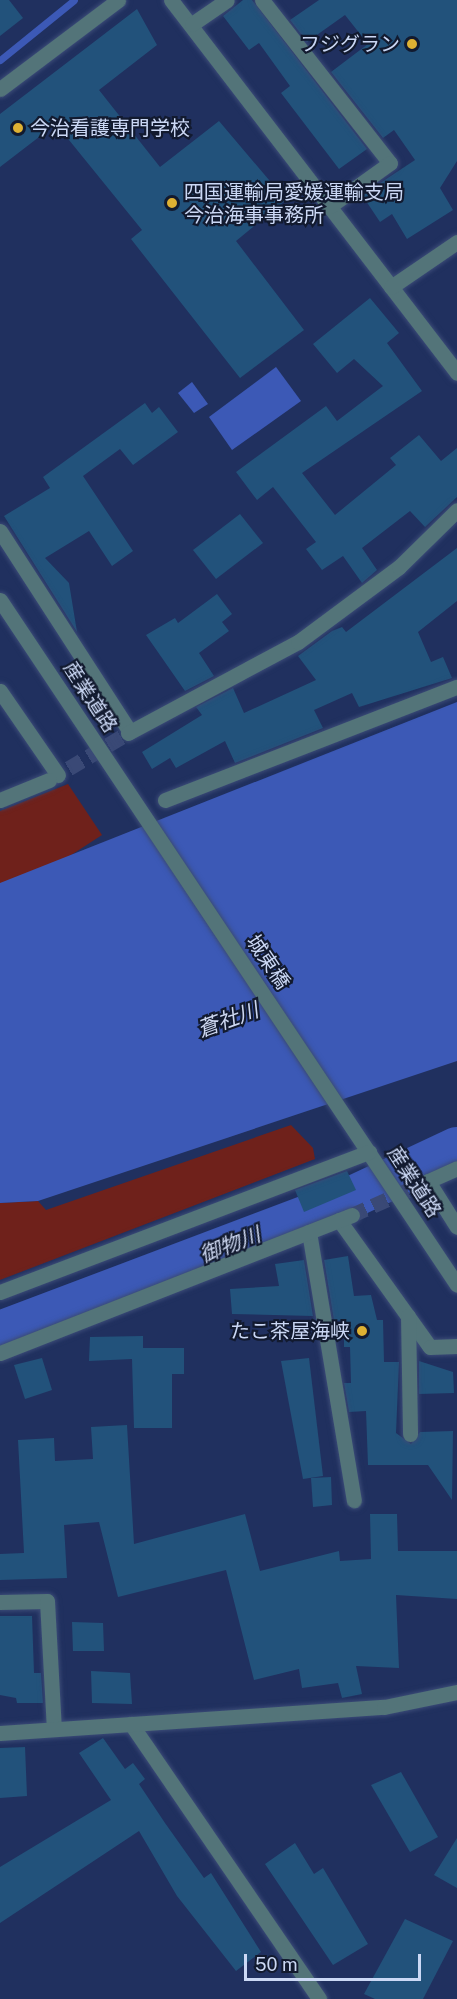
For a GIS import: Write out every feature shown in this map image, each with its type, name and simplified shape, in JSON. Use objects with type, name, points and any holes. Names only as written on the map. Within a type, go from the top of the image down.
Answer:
[{"type":"street","points":[[0,89],[118,0]]},
{"type":"street","points":[[171,0],[192,24],[457,373]]},
{"type":"street","points":[[192,24],[227,0]]},
{"type":"street","points":[[262,0],[390,163],[330,206]]},
{"type":"street","points":[[391,287],[457,242]]},
{"type":"street","points":[[0,531],[129,733],[297,642],[399,567],[457,510]]},
{"type":"street","name":"産業道路","points":[[0,600],[143,817]]},
{"type":"street","points":[[165,800],[457,687]]},
{"type":"street","points":[[0,691],[53,777],[0,800]]},
{"type":"street","name":"城東橋","points":[[143,817],[357,1132]]},
{"type":"street","name":"産業道路","points":[[357,1132],[457,1285]]},
{"type":"street","points":[[0,1292],[369,1152]]},
{"type":"street","points":[[457,1168],[427,1181],[457,1227]]},
{"type":"street","points":[[0,1353],[346,1217],[430,1347],[457,1347]]},
{"type":"street","points":[[309,1232],[354,1500]]},
{"type":"street","points":[[408,1316],[410,1434]]},
{"type":"street","points":[[0,1602],[47,1601],[54,1729]]},
{"type":"street","points":[[0,1732],[384,1707],[457,1692]]},
{"type":"street","points":[[131,1724],[320,1999]]},
{"type":"shaded area","points":[[68,784],[102,835],[65,859],[0,886],[0,811]]},
{"type":"shaded area","points":[[291,1125],[313,1148],[315,1159],[0,1280],[0,1203],[38,1201],[46,1210]]},
{"type":"water","points":[[276,367],[301,401],[232,450],[209,417]]},
{"type":"water","points":[[192,382],[208,404],[194,413],[178,393]]},
{"type":"water","name":"蒼社川","points":[[457,702],[457,1061],[38,1201],[0,1203],[0,883]]},
{"type":"building","points":[[0,0],[9,0],[23,18],[0,36]]},
{"type":"building","points":[[243,0],[252,0],[367,149],[339,169],[281,93],[290,86],[259,43],[249,50],[223,16]]},
{"type":"building","points":[[319,0],[457,0],[457,161],[440,188],[453,210],[407,239],[392,214],[380,222],[362,195],[415,160],[394,130],[383,138],[331,72],[368,44],[345,15],[307,42],[290,20]]},
{"type":"building","points":[[137,9],[157,45],[99,90],[160,167],[219,121],[286,200],[236,241],[304,330],[240,378],[131,239],[142,230],[56,124],[0,167],[0,114]]},
{"type":"building","points":[[370,298],[399,333],[387,343],[422,391],[302,473],[335,515],[396,465],[390,458],[419,435],[441,461],[457,448],[457,497],[425,527],[410,511],[362,548],[377,570],[362,583],[343,556],[322,570],[306,549],[316,542],[273,487],[257,500],[236,472],[326,406],[337,421],[383,386],[354,359],[337,373],[313,344]]},
{"type":"building","points":[[145,403],[152,413],[159,407],[178,432],[133,465],[120,449],[83,476],[133,551],[112,566],[89,531],[45,558],[69,583],[77,632],[4,516],[50,488],[43,477]]},
{"type":"building","points":[[240,514],[263,543],[216,579],[193,550]]},
{"type":"building","points":[[457,548],[457,601],[418,632],[431,662],[443,657],[452,678],[359,707],[352,693],[314,710],[323,728],[235,763],[225,741],[176,768],[170,758],[152,769],[142,752],[202,715],[196,707],[233,688],[244,713],[316,680],[298,656],[332,631],[342,627],[346,632]]},
{"type":"building","points":[[217,594],[232,614],[222,622],[229,631],[199,653],[214,676],[185,691],[146,635],[175,618],[178,623]]},
{"type":"building","points":[[347,1171],[356,1190],[304,1212],[295,1190]]},
{"type":"building","points":[[348,1256],[354,1296],[371,1295],[377,1320],[383,1320],[384,1362],[399,1362],[396,1433],[411,1444],[420,1432],[453,1431],[452,1500],[428,1465],[368,1465],[366,1411],[349,1412],[344,1383],[351,1383],[350,1347],[344,1347],[344,1320],[334,1321],[324,1260]]},
{"type":"building","points":[[304,1260],[313,1316],[232,1314],[230,1289],[279,1286],[275,1264]]},
{"type":"building","points":[[143,1336],[143,1348],[184,1348],[184,1374],[172,1374],[172,1428],[134,1428],[132,1359],[89,1361],[90,1337]]},
{"type":"building","points":[[42,1358],[52,1390],[25,1399],[14,1365]]},
{"type":"building","points":[[309,1358],[323,1476],[303,1479],[281,1361]]},
{"type":"building","points":[[419,1361],[453,1372],[454,1393],[419,1394]]},
{"type":"building","points":[[127,1425],[134,1544],[245,1514],[260,1571],[339,1551],[340,1561],[371,1559],[370,1514],[397,1514],[398,1551],[457,1551],[457,1599],[396,1595],[399,1668],[356,1666],[362,1694],[342,1698],[338,1683],[302,1688],[299,1669],[254,1680],[226,1570],[118,1597],[99,1522],[64,1525],[67,1578],[0,1580],[0,1554],[24,1553],[18,1440],[54,1438],[55,1461],[93,1459],[91,1427]]},
{"type":"building","points":[[331,1477],[332,1505],[313,1507],[311,1478]]},
{"type":"building","points":[[0,1616],[32,1616],[34,1673],[41,1673],[43,1703],[17,1703],[16,1698],[0,1695]]},
{"type":"building","points":[[72,1622],[103,1623],[104,1651],[73,1651]]},
{"type":"building","points":[[91,1671],[130,1673],[132,1704],[92,1703]]},
{"type":"building","points":[[103,1738],[125,1769],[133,1763],[145,1779],[139,1784],[165,1823],[204,1878],[211,1873],[261,1952],[236,1971],[177,1896],[139,1831],[0,1923],[0,1867],[111,1800],[79,1753]]},
{"type":"building","points":[[25,1747],[27,1796],[0,1798],[0,1748]]},
{"type":"building","points":[[401,1772],[438,1837],[410,1852],[371,1785]]},
{"type":"building","points":[[457,1838],[457,1888],[434,1875]]},
{"type":"building","points":[[295,1843],[314,1874],[323,1868],[368,1944],[333,1965],[265,1864]]},
{"type":"building","points":[[405,1919],[453,1941],[423,1999],[375,1999],[364,1994]]},
{"type":"waterway","points":[[0,60],[74,0]]},
{"type":"waterway","name":"御物川","points":[[0,1332],[333,1206],[457,1148]]},
{"type":"tunnel","points":[[49,780],[128,733]]},
{"type":"tunnel","points":[[352,1215],[426,1182]]},
{"type":"place","name":"フジグラン","points":[[412,44]]},
{"type":"place","name":"今治看護専門学校","points":[[18,128]]},
{"type":"place","name":"四国運輸局愛媛運輸支局 今治海事事務所","points":[[172,203]]},
{"type":"place","name":"たこ茶屋海峡","points":[[362,1331]]}]
